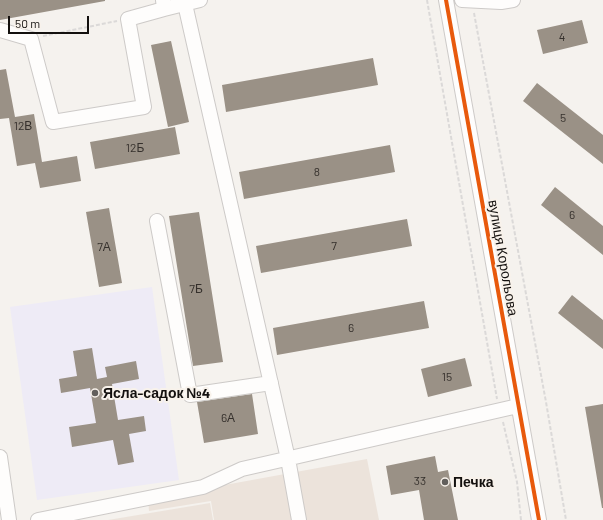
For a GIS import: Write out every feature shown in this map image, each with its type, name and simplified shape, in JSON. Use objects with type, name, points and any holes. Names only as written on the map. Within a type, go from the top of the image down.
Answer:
[{"type":"street","points":[[0,30],[31,39],[53,122],[144,107],[128,19],[164,4],[185,4],[200,0]]},
{"type":"street","name":"вулиця Корольова","points":[[446,0],[539,520]]},
{"type":"street","points":[[462,0],[501,2],[513,0]]},
{"type":"street","points":[[185,4],[288,459],[299,520]]},
{"type":"street","points":[[157,221],[190,395],[271,383]]},
{"type":"street","points":[[38,520],[203,487],[242,469],[518,406]]},
{"type":"street","points":[[0,457],[9,520]]},
{"type":"path","points":[[427,0],[499,410],[517,482],[521,520]]},
{"type":"path","points":[[472,0],[566,520]]},
{"type":"path","points":[[31,39],[128,19]]},
{"type":"shaded area","name":"Ясла-садок №4","points":[[152,287],[179,480],[37,500],[10,307]]},
{"type":"shaded area","points":[[367,459],[379,520],[214,520],[211,501],[149,511],[148,499]]},
{"type":"shaded area","points":[[210,503],[213,520],[108,520]]},
{"type":"building","points":[[0,0],[105,0],[105,1],[0,20]]},
{"type":"building","points":[[582,20],[588,43],[543,54],[537,30]]},
{"type":"building","points":[[171,41],[189,122],[168,127],[151,45]]},
{"type":"building","points":[[373,58],[378,85],[226,112],[222,85]]},
{"type":"building","points":[[6,69],[15,117],[34,114],[42,162],[77,156],[81,181],[40,188],[35,163],[17,166],[9,118],[0,119],[0,70]]},
{"type":"building","points":[[537,83],[603,135],[603,164],[523,101]]},
{"type":"building","points":[[175,127],[180,154],[95,169],[90,142]]},
{"type":"building","points":[[390,145],[395,172],[244,199],[239,172]]},
{"type":"building","points":[[555,187],[603,226],[603,255],[541,205]]},
{"type":"building","points":[[109,208],[122,283],[99,287],[86,212]]},
{"type":"building","points":[[199,212],[223,362],[193,366],[169,216]]},
{"type":"building","points":[[407,219],[412,246],[261,273],[256,246]]},
{"type":"building","points":[[572,295],[603,320],[603,349],[558,313]]},
{"type":"building","points":[[424,301],[429,328],[277,355],[273,328]]},
{"type":"building","points":[[92,348],[97,379],[107,377],[105,367],[136,361],[139,379],[112,384],[118,420],[144,416],[146,431],[129,434],[134,462],[118,465],[113,440],[72,447],[69,427],[96,423],[90,388],[61,393],[59,379],[77,376],[73,351]]},
{"type":"building","points":[[465,358],[472,386],[428,397],[421,369]]},
{"type":"building","points":[[252,394],[258,434],[204,443],[197,402]]},
{"type":"building","points":[[603,404],[603,508],[602,508],[585,407]]},
{"type":"building","points":[[435,456],[438,472],[448,470],[458,520],[424,520],[419,490],[391,495],[386,466]]},
{"type":"cycle path","points":[[446,0],[539,520]]},
{"type":"place","name":"Ясла-садок №4","points":[[95,393]]},
{"type":"place","name":"Печка","points":[[445,482]]}]
